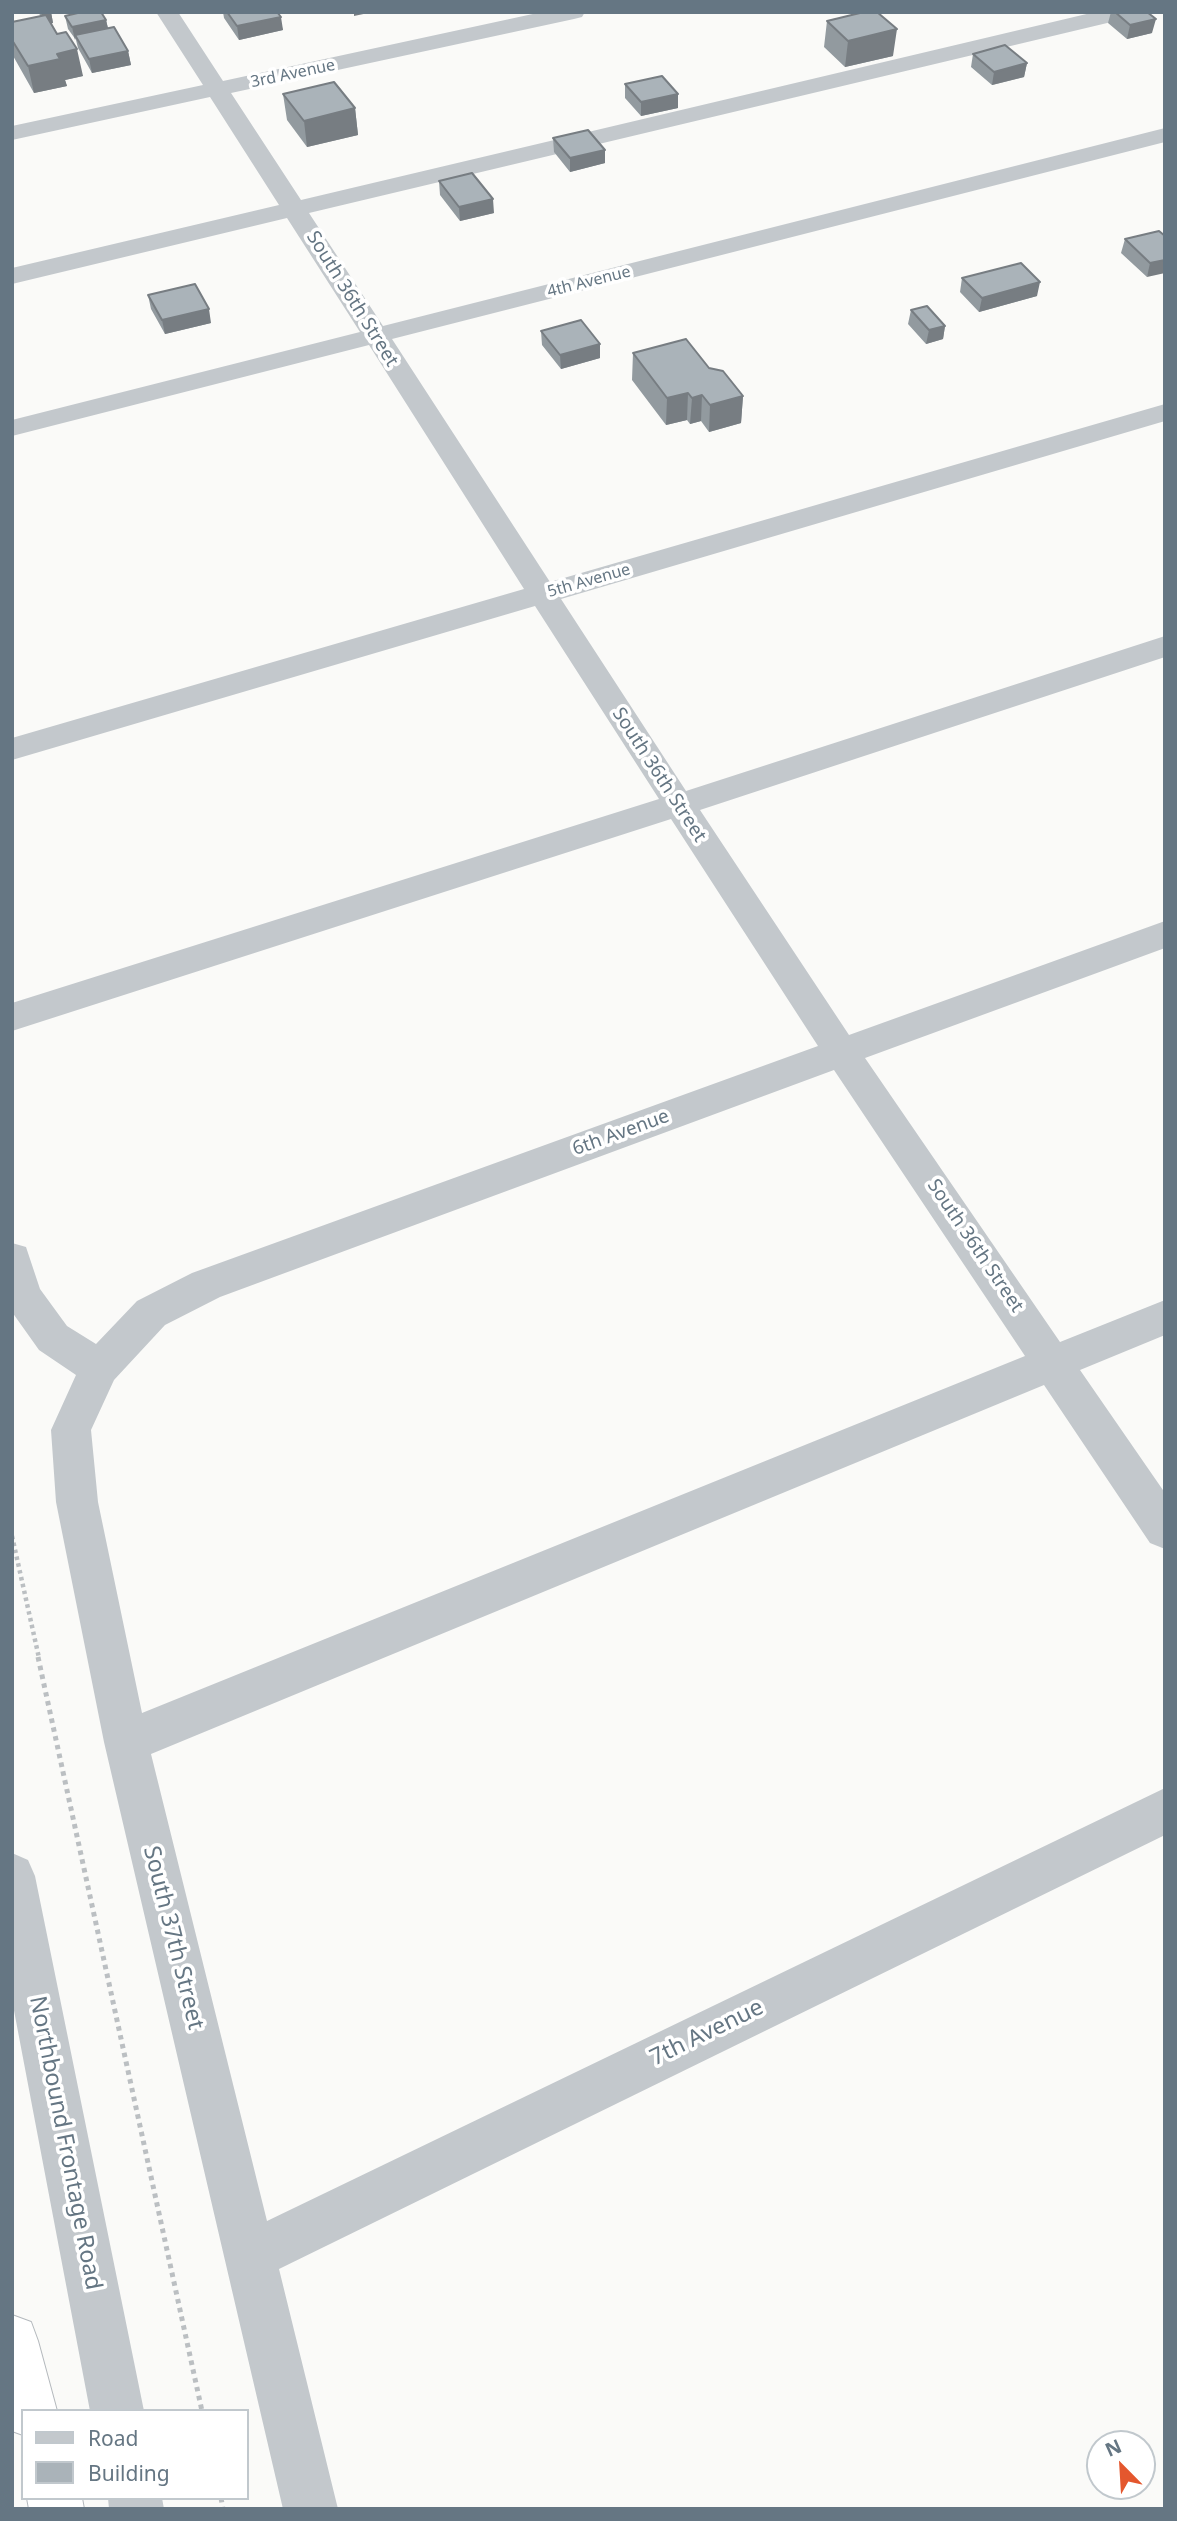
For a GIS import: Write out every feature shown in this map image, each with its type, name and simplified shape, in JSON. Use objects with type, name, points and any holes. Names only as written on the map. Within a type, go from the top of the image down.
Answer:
[{"type":"highway","points":[[12,2341],[29,2409]]},
{"type":"street","name":"South 36th Street","points":[[167,12],[678,805],[842,1053],[1165,1529]]},
{"type":"street","name":"3rd Avenue","points":[[12,133],[574,12]]},
{"type":"street","points":[[12,276],[1124,12]]},
{"type":"street","name":"4th Avenue","points":[[12,428],[1165,135]]},
{"type":"street","name":"5th Avenue","points":[[12,749],[1165,412]]},
{"type":"street","points":[[12,1017],[678,805],[1165,646]]},
{"type":"street","name":"6th Avenue","points":[[99,1368],[151,1313],[206,1285],[1165,934]]},
{"type":"street","points":[[12,1259],[23,1296],[54,1338],[99,1368]]},
{"type":"street","points":[[126,1742],[1165,1317]]},
{"type":"street","name":"South 37th Street","points":[[99,1368],[71,1430],[77,1502],[126,1742],[311,2509]]},
{"type":"street","name":"7th Avenue","points":[[250,2256],[1165,1811]]},
{"type":"street","name":"Northbound Frontage Road","points":[[12,1876],[117,2409]]},
{"type":"path","points":[[12,1536],[202,2409]]},
{"type":"building","points":[[101,12],[106,20],[72,27],[65,16]]},
{"type":"building","points":[[227,12],[277,12],[281,17],[237,26]]},
{"type":"building","points":[[864,12],[877,12],[897,29],[848,41],[827,21]]},
{"type":"building","points":[[1115,12],[1147,12],[1156,19],[1130,25]]},
{"type":"building","points":[[46,15],[57,34],[66,32],[77,49],[57,54],[60,59],[28,66],[12,40],[12,22]]},
{"type":"building","points":[[114,27],[128,51],[89,59],[75,35]]},
{"type":"building","points":[[1005,45],[1027,63],[994,72],[973,54]]},
{"type":"building","points":[[662,76],[678,94],[641,102],[625,84]]},
{"type":"building","points":[[334,82],[355,108],[304,121],[283,94]]},
{"type":"building","points":[[588,130],[605,150],[570,158],[553,138]]},
{"type":"building","points":[[472,173],[493,199],[459,207],[439,181]]},
{"type":"building","points":[[1159,231],[1165,236],[1165,260],[1150,263],[1125,239]]},
{"type":"building","points":[[1021,263],[1040,282],[982,298],[962,278]]},
{"type":"building","points":[[195,284],[209,309],[162,320],[148,295]]},
{"type":"building","points":[[927,306],[945,326],[929,330],[911,310]]},
{"type":"building","points":[[581,320],[600,344],[560,355],[541,331]]},
{"type":"building","points":[[686,339],[709,368],[723,371],[743,396],[710,405],[702,395],[692,398],[688,393],[667,398],[633,353]]}]
